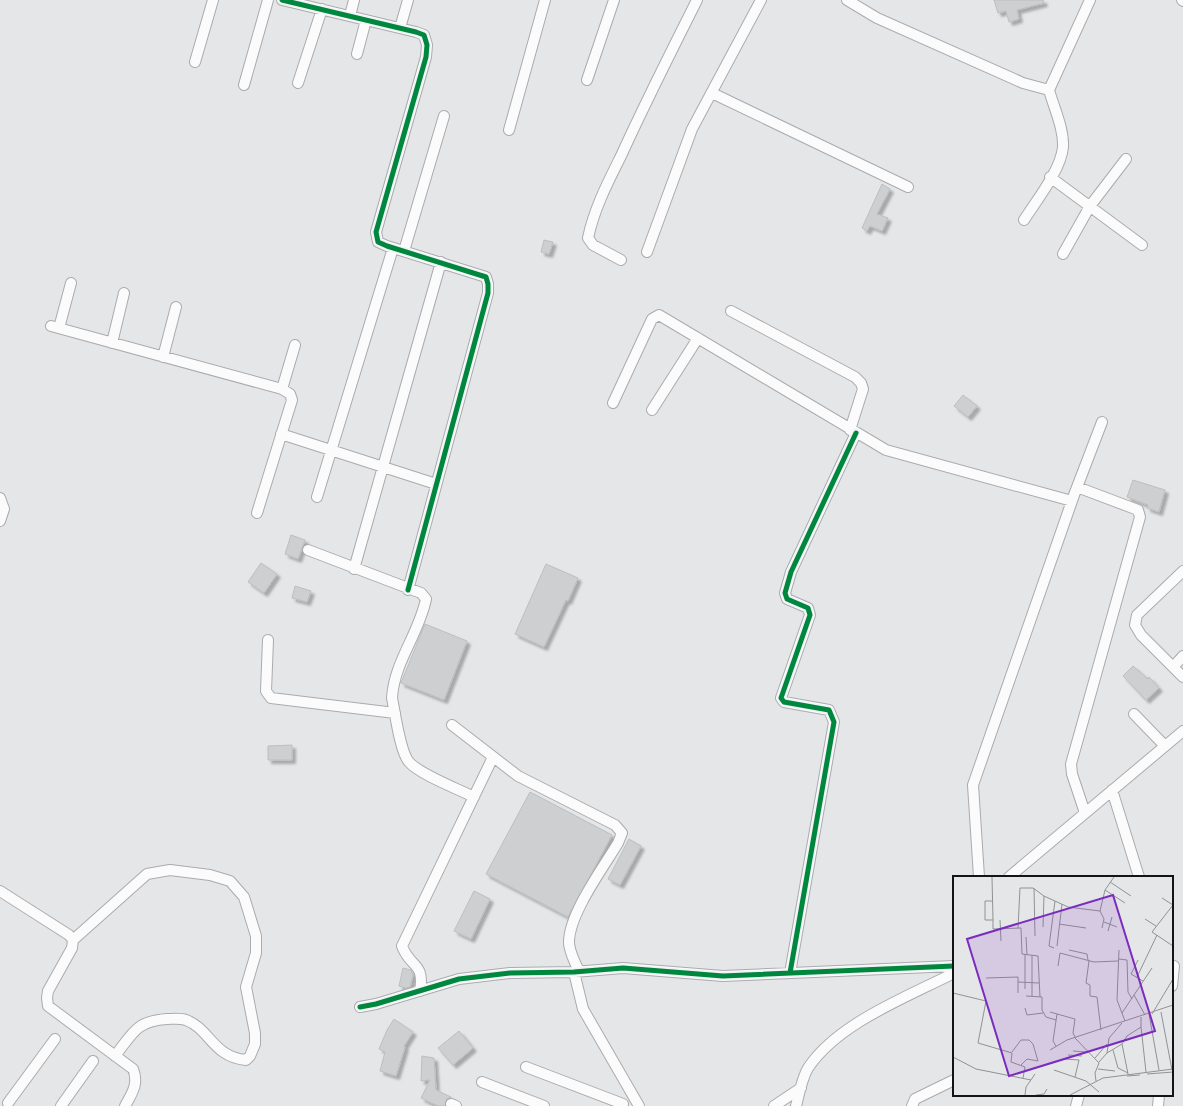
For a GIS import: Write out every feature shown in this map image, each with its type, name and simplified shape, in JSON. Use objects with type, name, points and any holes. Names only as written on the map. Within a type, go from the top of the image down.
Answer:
[{"type":"street","points":[[195,62],[212,0]]},
{"type":"street","points":[[244,85],[268,0]]},
{"type":"street","points":[[282,0],[312,3],[322,10],[424,35],[427,45],[426,57],[376,232],[378,242],[486,277],[488,284],[488,293],[408,590]]},
{"type":"street","points":[[350,16],[354,0]]},
{"type":"street","points":[[400,28],[408,0]]},
{"type":"street","points":[[509,130],[545,0]]},
{"type":"street","points":[[587,80],[614,0]]},
{"type":"street","points":[[621,260],[593,245],[588,238],[590,229],[604,192],[634,127],[697,0]]},
{"type":"street","points":[[647,252],[692,129],[761,0]]},
{"type":"street","points":[[847,0],[891,24],[1024,83],[1049,90]]},
{"type":"street","points":[[1024,220],[1060,161],[1063,147],[1061,134],[1049,90],[1090,0]]},
{"type":"street","points":[[298,83],[322,10]]},
{"type":"street","points":[[357,54],[366,20]]},
{"type":"street","points":[[712,92],[908,187]]},
{"type":"street","points":[[404,251],[444,116]]},
{"type":"street","points":[[1063,254],[1090,206],[1126,159]]},
{"type":"street","points":[[1050,177],[1142,245]]},
{"type":"street","points":[[317,497],[393,248]]},
{"type":"street","points":[[354,569],[441,262]]},
{"type":"street","points":[[71,283],[55,327],[282,389],[290,394],[292,400],[257,513]]},
{"type":"street","points":[[112,343],[124,293]]},
{"type":"street","points":[[163,357],[176,307]]},
{"type":"street","points":[[731,311],[855,377],[863,389],[853,431],[791,572],[784,594],[787,599],[808,608],[810,615],[781,698],[784,702],[829,710],[834,722],[790,973]]},
{"type":"street","points":[[613,402],[655,316],[659,315],[853,431],[899,454],[1072,501]]},
{"type":"street","points":[[652,410],[698,338]]},
{"type":"street","points":[[282,389],[295,346]]},
{"type":"street","points":[[979,876],[973,785],[1072,501],[1102,422]]},
{"type":"street","points":[[281,434],[436,484]]},
{"type":"street","points":[[1077,487],[1138,510],[1140,517],[1070,764],[1085,813]]},
{"type":"street","points":[[0,498],[4,509],[0,521]]},
{"type":"street","points":[[308,550],[408,590],[421,593],[426,599],[423,612],[394,676],[392,698],[404,754],[409,763],[421,771],[474,797]]},
{"type":"street","points":[[1183,571],[1137,615],[1135,625],[1141,635],[1183,677]]},
{"type":"street","points":[[268,640],[266,691],[270,698],[395,713]]},
{"type":"street","points":[[1173,667],[1183,656]]},
{"type":"street","points":[[1134,714],[1165,746]]},
{"type":"street","points":[[452,725],[518,776],[615,825],[622,833],[618,843],[575,917],[570,932],[569,944],[583,1009],[637,1102],[621,1105],[526,1068]]},
{"type":"street","points":[[1010,876],[1183,731]]},
{"type":"street","points":[[420,991],[422,979],[420,970],[404,952],[402,946],[493,757]]},
{"type":"street","points":[[1112,790],[1139,876]]},
{"type":"street","points":[[115,1056],[138,1027],[146,1022],[176,1018],[185,1020],[194,1025],[223,1053],[237,1059],[246,1060],[250,1056],[255,1044],[255,1033],[246,988],[256,953],[256,936],[244,897],[230,881],[210,875],[170,870],[147,874],[74,940],[72,948],[48,991],[48,1006],[115,1056],[133,1069],[136,1077],[134,1090],[125,1106]]},
{"type":"street","points":[[0,891],[69,935],[74,940]]},
{"type":"street","points":[[360,1007],[376,1004],[458,979],[510,973],[623,968],[723,976],[953,966]]},
{"type":"street","points":[[1173,981],[1176,966]]},
{"type":"street","points":[[796,1106],[808,1069],[825,1049],[851,1025],[953,974]]},
{"type":"street","points":[[7,1102],[55,1039]]},
{"type":"street","points":[[61,1106],[93,1062]]},
{"type":"street","points":[[912,1106],[915,1099],[953,1080]]},
{"type":"street","points":[[482,1082],[544,1106]]},
{"type":"street","points":[[774,1106],[801,1088]]},
{"type":"street","points":[[1076,1106],[1079,1096]]},
{"type":"street","points":[[1158,1106],[1159,1096]]},
{"type":"building","points":[[994,0],[1043,0],[1044,3],[1017,10],[1019,19],[1009,22],[1006,11],[998,13]]},
{"type":"building","points":[[882,184],[890,189],[877,214],[888,218],[882,231],[870,226],[867,231],[862,228]]},
{"type":"building","points":[[544,240],[553,242],[549,254],[541,252]]},
{"type":"building","points":[[963,395],[977,406],[968,417],[954,406]]},
{"type":"building","points":[[1133,480],[1165,490],[1159,512],[1147,508],[1148,505],[1127,497]]},
{"type":"building","points":[[291,535],[305,540],[298,559],[285,554]]},
{"type":"building","points":[[261,563],[277,574],[264,593],[248,582]]},
{"type":"building","points":[[546,564],[578,578],[544,647],[515,634]]},
{"type":"building","points":[[295,586],[311,591],[307,602],[292,598]]},
{"type":"building","points":[[425,624],[467,641],[444,700],[401,683]]},
{"type":"building","points":[[1133,666],[1148,679],[1149,677],[1159,688],[1146,700],[1123,676]]},
{"type":"building","points":[[292,745],[292,760],[268,760],[268,746]]},
{"type":"building","points":[[530,792],[612,835],[568,917],[486,874]]},
{"type":"building","points":[[629,839],[641,846],[620,885],[608,879]]},
{"type":"building","points":[[474,891],[490,899],[471,939],[454,931]]},
{"type":"building","points":[[403,968],[411,970],[413,975],[410,987],[406,988],[399,986]]},
{"type":"building","points":[[394,1019],[413,1032],[404,1046],[405,1047],[396,1076],[380,1071],[385,1052],[379,1049],[387,1030]]},
{"type":"building","points":[[459,1031],[473,1048],[453,1065],[438,1048]]},
{"type":"building","points":[[422,1056],[434,1058],[436,1090],[451,1097],[447,1099],[445,1106],[438,1106],[421,1098],[430,1080],[421,1081]]},
{"type":"cycle path","points":[[282,0],[424,35],[427,45],[426,57],[376,232],[378,242],[486,277],[488,284],[488,293],[408,590]]},
{"type":"cycle path","points":[[790,973],[834,722],[829,710],[784,702],[781,698],[810,615],[808,608],[787,599],[785,593],[791,572],[856,433]]},
{"type":"cycle path","points":[[360,1007],[376,1004],[459,979],[510,973],[574,972],[623,968],[723,976],[953,966]]}]
